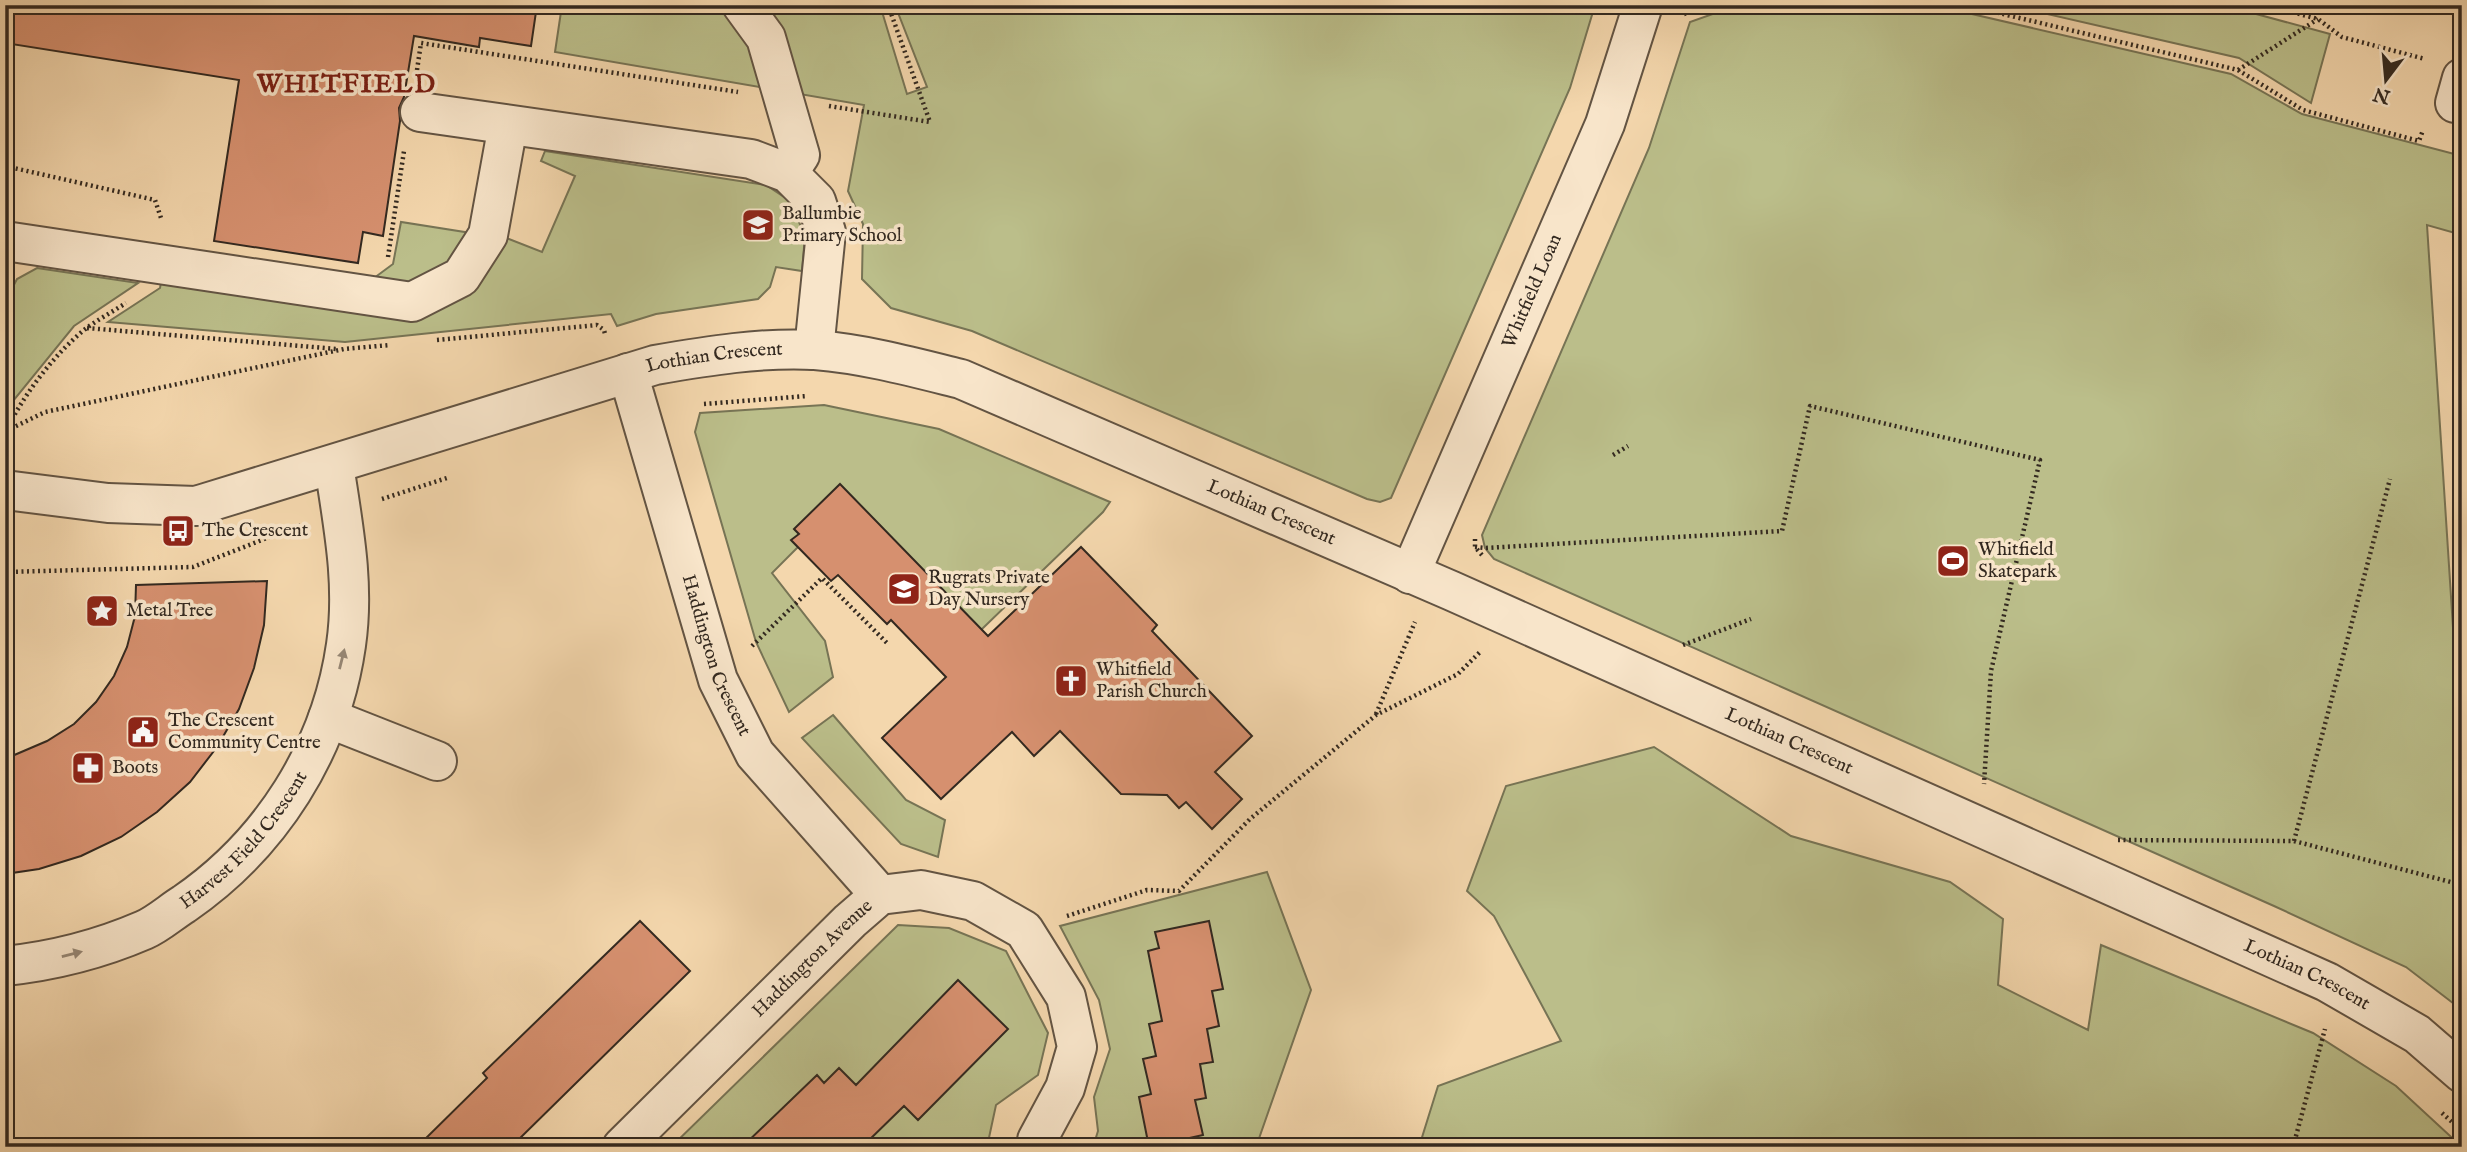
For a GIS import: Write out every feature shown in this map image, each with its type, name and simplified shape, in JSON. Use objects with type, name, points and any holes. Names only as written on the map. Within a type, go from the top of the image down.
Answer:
[{"type":"street","points":[[742,5],[766,38],[785,99],[800,155],[788,173]]},
{"type":"street","name":"Whitfield Loan","points":[[1410,574],[1605,124],[1643,5]]},
{"type":"street","points":[[420,113],[751,159],[788,173],[816,201],[826,232],[814,350]]},
{"type":"street","points":[[5,241],[412,302],[461,277],[488,235],[508,125]]},
{"type":"street","name":"Lothian Crescent","points":[[5,490],[108,503],[197,506],[655,365],[761,351],[814,350],[889,361],[961,379],[1452,591],[2326,982],[2417,1034],[2462,1073]]},
{"type":"street","name":"Haddington Crescent","points":[[628,373],[718,680],[730,705],[755,754],[880,895]]},
{"type":"street","name":"Harvest Field Crescent","points":[[5,966],[75,955],[146,929],[207,888],[264,833],[302,778],[328,718],[346,645],[350,570],[334,465]]},
{"type":"street","points":[[328,718],[437,761]]},
{"type":"street","name":"Haddington Avenue","points":[[622,1147],[850,921],[880,895],[921,890],[973,901],[1024,930],[1066,997],[1077,1047],[1065,1088],[1037,1140]]},
{"type":"path","points":[[863,111],[930,122],[888,5]]},
{"type":"path","points":[[1681,24],[1686,5]]},
{"type":"path","points":[[1684,14],[1711,5]]},
{"type":"path","points":[[1965,5],[2238,70],[2303,110],[2420,141],[2431,97],[2451,81],[2342,37],[2318,19],[2266,5]]},
{"type":"path","points":[[2238,70],[2318,19]]},
{"type":"path","points":[[424,341],[597,325],[605,334]]},
{"type":"path","points":[[6,432],[20,403],[69,344],[86,328],[344,349]]},
{"type":"path","points":[[6,432],[45,412],[344,349],[397,344]]},
{"type":"path","points":[[641,415],[682,406],[809,396]]},
{"type":"path","points":[[1475,547],[1782,531],[1810,406],[2040,460],[1990,671],[1984,785],[1971,779]]},
{"type":"path","points":[[1613,455],[1628,446]]},
{"type":"path","points":[[2294,841],[2390,479]]},
{"type":"path","points":[[1475,528],[1475,547],[1489,564]]},
{"type":"path","points":[[1376,715],[1415,624],[1410,574]]},
{"type":"path","points":[[749,649],[822,578],[887,644]]},
{"type":"path","points":[[1402,618],[1426,628]]},
{"type":"path","points":[[1690,653],[1677,647],[1751,619]]},
{"type":"path","points":[[1469,647],[1492,658]]},
{"type":"path","points":[[1024,930],[1147,890],[1179,891],[1250,819],[1376,715],[1458,674],[1480,652]]},
{"type":"path","points":[[2120,845],[2108,840],[2294,841],[2462,885]]},
{"type":"path","points":[[2318,1025],[2336,1035]]},
{"type":"path","points":[[2293,1147],[2325,1028]]},
{"type":"path","points":[[2441,1113],[2462,1132]]},
{"type":"green space","points":[[562,5],[880,5],[907,94],[927,87],[895,5],[1595,5],[1570,88],[1391,498],[1380,502],[1367,499],[972,331],[891,308],[862,279],[863,224],[848,191],[864,105],[555,52]]},
{"type":"green space","points":[[1738,5],[1933,5],[2231,74],[2302,114],[2462,156],[2462,235],[2427,225],[2462,767],[2462,1010],[2406,967],[1494,559],[1485,548],[1482,535],[1649,148],[1690,22]]},
{"type":"green space","points":[[2008,5],[2223,5],[2330,34],[2311,103],[2239,58]]},
{"type":"green space","points":[[545,151],[766,185],[790,201],[805,236],[802,271],[776,267],[770,287],[758,299],[656,314],[617,326],[611,314],[345,342],[108,322],[160,288],[167,252],[370,281],[393,264],[401,222],[509,239],[542,252],[575,176],[541,161]]},
{"type":"green space","points":[[37,268],[138,283],[74,326],[5,411],[5,302],[17,279]]},
{"type":"green space","name":"Rugrats Private Day Nursery","points":[[824,405],[939,429],[1110,502],[1103,512],[981,630],[794,529],[799,534],[792,541],[798,547],[772,573],[825,641],[833,677],[789,712],[756,642],[695,432],[700,413]]},
{"type":"green space","points":[[833,715],[906,800],[945,820],[938,857],[901,844],[802,738]]},
{"type":"green space","points":[[1654,747],[1791,836],[1950,882],[2003,919],[1998,985],[2088,1030],[2101,945],[2313,1033],[2396,1086],[2462,1147],[1419,1147],[1438,1086],[1561,1041],[1494,916],[1467,891],[1506,786]]},
{"type":"green space","points":[[1267,872],[1311,990],[1256,1147],[1093,1147],[1098,1131],[1094,1097],[1110,1049],[1099,1000],[1060,926]]},
{"type":"green space","points":[[898,925],[949,928],[1006,951],[1048,1033],[1038,1075],[996,1105],[987,1147],[671,1147]]},
{"type":"building","points":[[5,5],[537,5],[531,46],[480,38],[479,47],[414,36],[404,97],[399,108],[400,121],[383,236],[363,232],[358,263],[214,241],[239,80],[5,43]]},
{"type":"building","name":"Whitfield Parish Church","points":[[840,484],[988,636],[1081,547],[1157,625],[1152,631],[1252,736],[1215,772],[1242,799],[1212,829],[1186,802],[1179,808],[1167,795],[1121,794],[1060,731],[1034,756],[1012,732],[941,799],[882,738],[946,677],[891,620],[887,624],[838,575],[831,581],[791,540],[799,534],[794,529]]},
{"type":"building","name":"The Crescent Community Centre","points":[[267,581],[264,625],[254,668],[239,709],[217,747],[190,782],[157,812],[121,837],[81,856],[39,869],[5,874],[5,759],[47,741],[74,724],[96,702],[114,676],[127,647],[135,616],[136,585]]},
{"type":"building","points":[[640,921],[690,971],[511,1147],[417,1147],[487,1078],[483,1073]]},
{"type":"building","points":[[1209,921],[1223,989],[1212,991],[1219,1026],[1207,1029],[1213,1062],[1200,1064],[1206,1098],[1195,1100],[1203,1135],[1149,1147],[1139,1097],[1151,1094],[1143,1059],[1156,1056],[1149,1024],[1162,1021],[1148,951],[1159,948],[1155,932]]},
{"type":"building","points":[[958,980],[1008,1029],[918,1120],[904,1106],[862,1147],[742,1147],[817,1075],[824,1083],[839,1068],[856,1085]]},
{"type":"place","name":"Ballumbie Primary School","points":[[758,225]]},
{"type":"place","name":"The Crescent","points":[[178,531]]},
{"type":"place","name":"Whitfield Skatepark","points":[[1953,561]]},
{"type":"place","name":"Rugrats Private Day Nursery","points":[[904,589]]},
{"type":"place","name":"Metal Tree","points":[[102,611]]},
{"type":"place","name":"Whitfield Parish Church","points":[[1071,681]]},
{"type":"place","name":"The Crescent Community Centre","points":[[143,732]]},
{"type":"place","name":"Boots","points":[[88,768]]},
{"type":"district","name":"WHITFIELD","points":[[347,84]]}]
